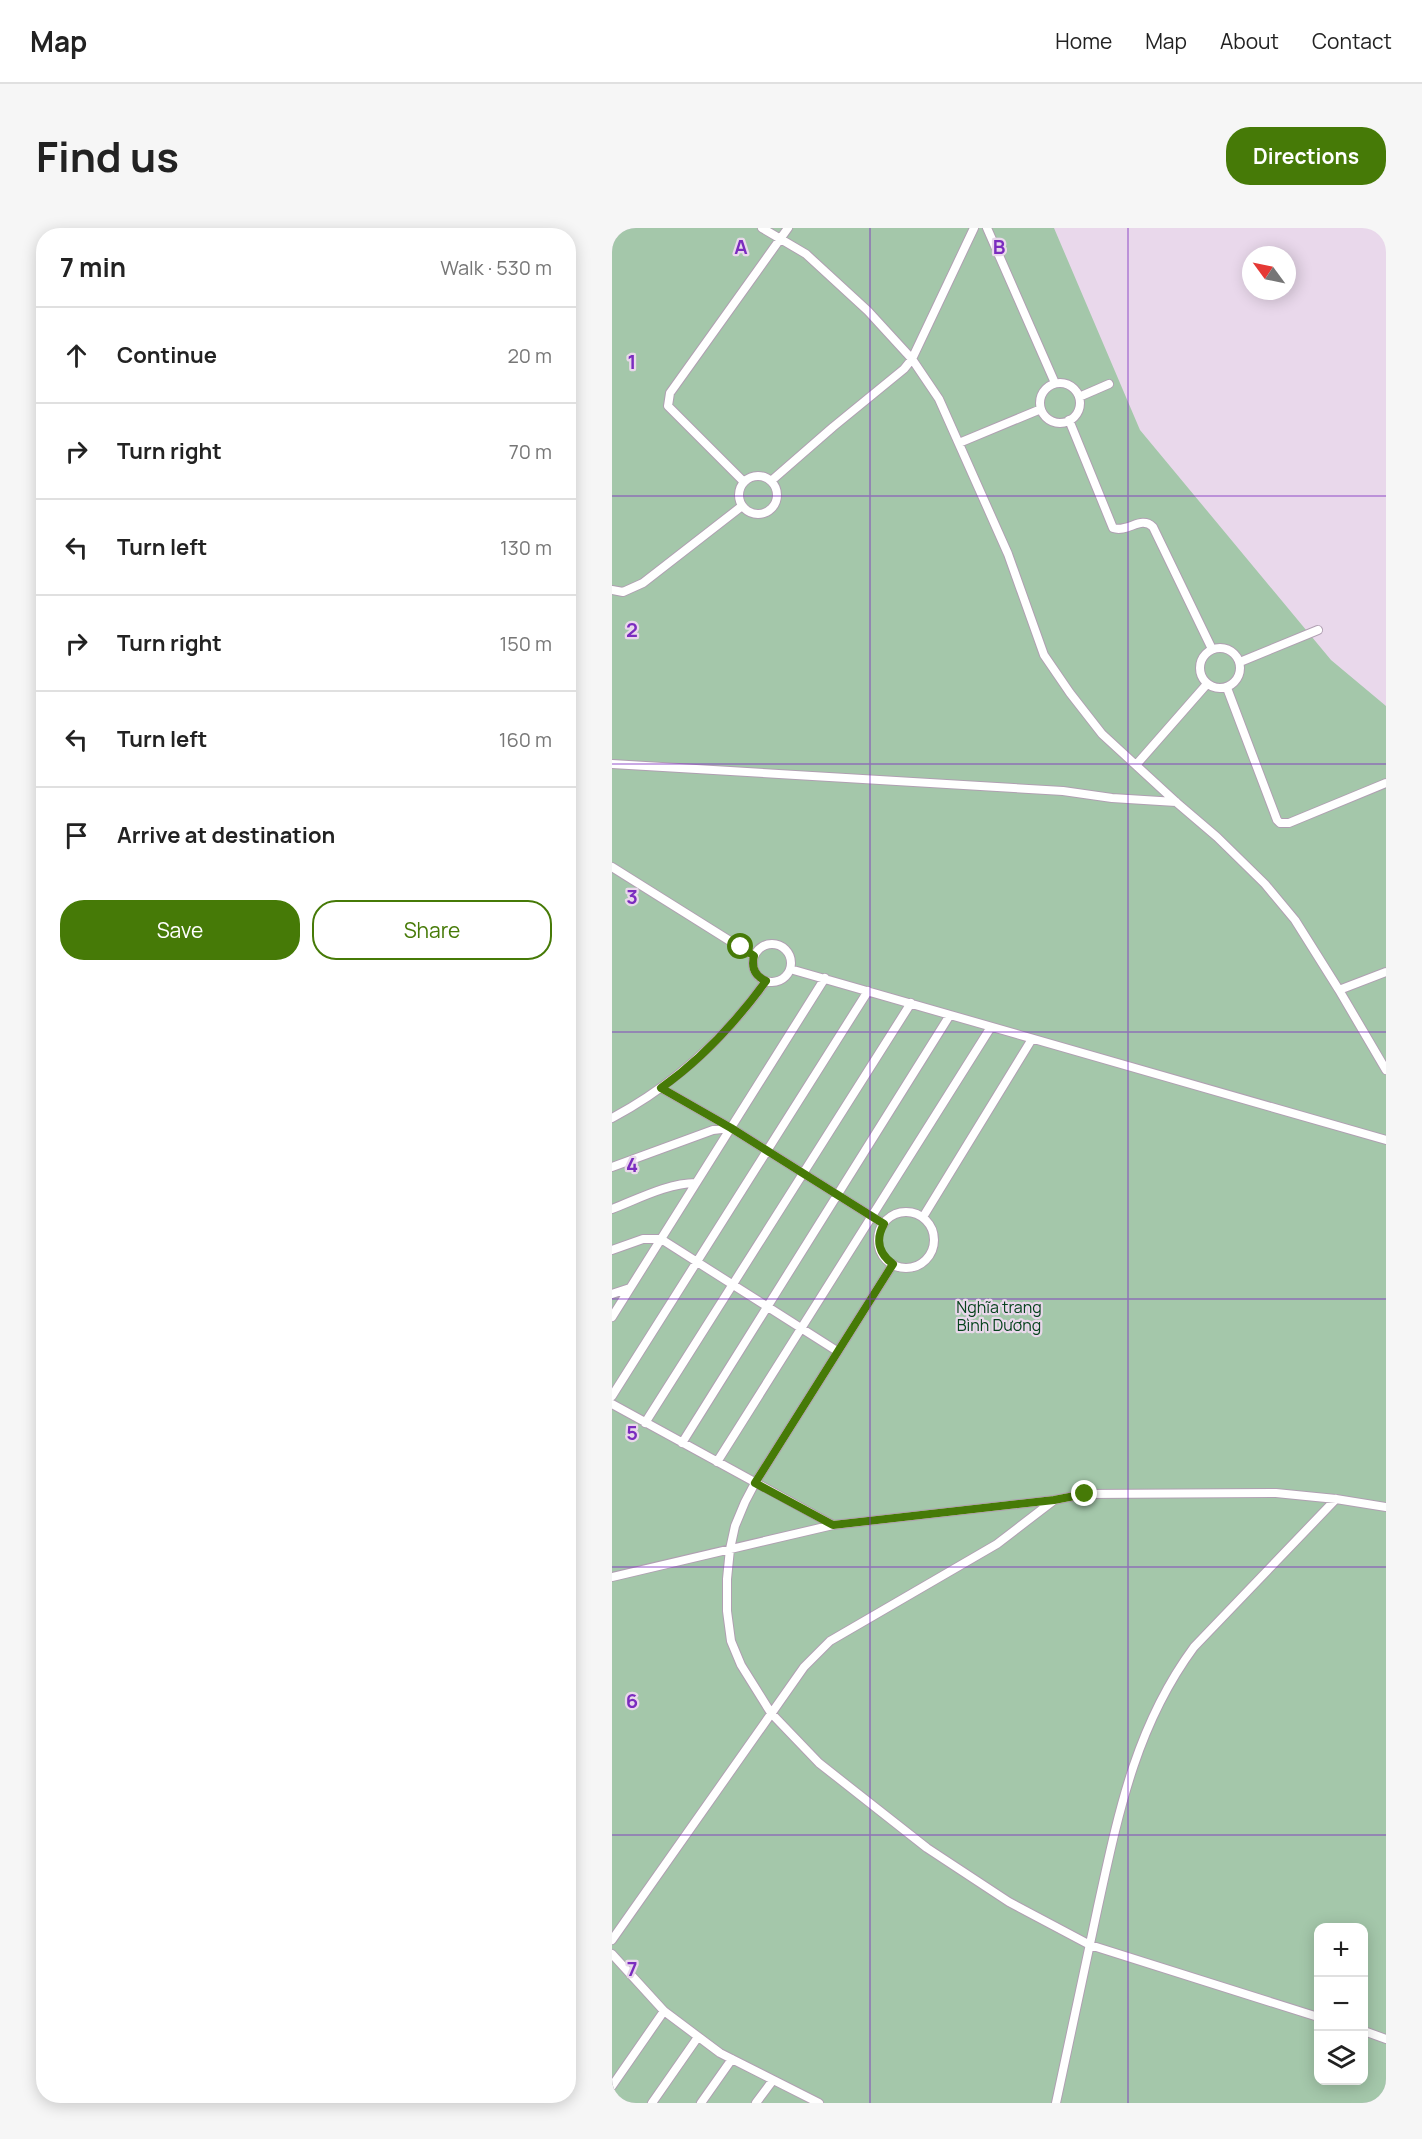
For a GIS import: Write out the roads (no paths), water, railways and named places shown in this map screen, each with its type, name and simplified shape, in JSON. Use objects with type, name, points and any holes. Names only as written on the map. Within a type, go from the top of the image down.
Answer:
[{"type":"lane","points":[[762,228],[806,254],[859,303],[912,359],[939,399],[959,443],[1008,554],[1044,655],[1102,734],[1217,837],[1265,884],[1295,920],[1340,990],[1386,1070]]},
{"type":"lane","points":[[744,482],[668,406],[668,399],[670,393],[788,228]]},
{"type":"lane","points":[[771,481],[904,369],[912,359],[974,228]]},
{"type":"lane","points":[[987,228],[1055,383]]},
{"type":"lane","points":[[1055,383],[1068,384],[1077,391],[1079,397],[1079,408],[1074,418],[1064,422],[1052,421],[1041,409],[1043,392],[1055,383]]},
{"type":"lane","points":[[1079,397],[1109,384]]},
{"type":"lane","points":[[959,443],[1041,409]]},
{"type":"lane","points":[[1069,420],[1113,528],[1119,530],[1143,522],[1153,526],[1212,649]]},
{"type":"lane","points":[[754,476],[771,481],[777,492],[772,509],[767,513],[755,515],[749,513],[742,506],[739,493],[744,482],[754,476]]},
{"type":"lane","points":[[612,590],[623,592],[643,583],[742,506]]},
{"type":"lane","points":[[1240,662],[1318,630]]},
{"type":"lane","points":[[1225,648],[1236,655],[1240,662],[1237,680],[1227,688],[1212,688],[1200,676],[1200,663],[1207,652],[1212,649],[1225,648]]},
{"type":"lane","points":[[1136,765],[1207,684]]},
{"type":"lane","points":[[1227,688],[1280,823],[1289,823],[1386,783]]},
{"type":"lane","points":[[612,764],[1063,791],[1112,798],[1176,802]]},
{"type":"lane","points":[[612,867],[754,956]]},
{"type":"lane","points":[[774,944],[780,946],[789,954],[790,969],[780,981],[766,981],[755,972],[754,956],[762,947],[774,944]]},
{"type":"lane","points":[[790,969],[1386,1140]]},
{"type":"lane","points":[[1340,990],[1386,972]]},
{"type":"lane","points":[[612,1317],[825,978]]},
{"type":"lane","points":[[612,1118],[661,1088],[697,1060],[718,1039],[766,981]]},
{"type":"lane","points":[[612,1396],[868,991]]},
{"type":"lane","points":[[645,1423],[910,1003]]},
{"type":"lane","points":[[682,1443],[950,1015]]},
{"type":"lane","points":[[717,1462],[991,1026]]},
{"type":"lane","points":[[923,1217],[1032,1039]]},
{"type":"lane","points":[[661,1088],[731,1128],[884,1224]]},
{"type":"lane","points":[[612,1167],[713,1130],[731,1128]]},
{"type":"lane","points":[[612,1209],[672,1187],[696,1183]]},
{"type":"lane","points":[[909,1212],[923,1217],[929,1223],[934,1239],[930,1255],[924,1261],[909,1268],[893,1264],[882,1254],[880,1247],[880,1233],[884,1224],[893,1215],[901,1213],[909,1212]]},
{"type":"lane","points":[[612,1250],[643,1239],[661,1239],[837,1351]]},
{"type":"lane","points":[[893,1264],[755,1483],[735,1526],[727,1579],[727,1611],[731,1641],[746,1675],[771,1713],[819,1763],[927,1848],[1010,1902],[1090,1945],[1314,2016]]},
{"type":"lane","points":[[612,1294],[630,1288]]},
{"type":"lane","points":[[612,1404],[833,1525]]},
{"type":"lane","points":[[612,1577],[833,1525],[1054,1500],[1085,1494],[1264,1493],[1336,1499],[1386,1507]]},
{"type":"lane","points":[[1056,2103],[1119,1807],[1144,1732],[1174,1673],[1194,1647],[1336,1499]]},
{"type":"lane","points":[[612,1940],[804,1667],[830,1641],[997,1544],[1054,1500]]},
{"type":"lane","points":[[612,1954],[664,2011],[698,2037],[720,2053],[814,2102]]},
{"type":"lane","points":[[612,2086],[664,2011]]},
{"type":"lane","points":[[1368,2032],[1386,2038]]},
{"type":"lane","points":[[652,2103],[698,2037]]},
{"type":"lane","points":[[701,2103],[732,2059]]},
{"type":"lane","points":[[756,2103],[773,2080]]},
{"type":"park label","name":"Nghĩa trang Bình Dương","points":[[999,1316]]}]
